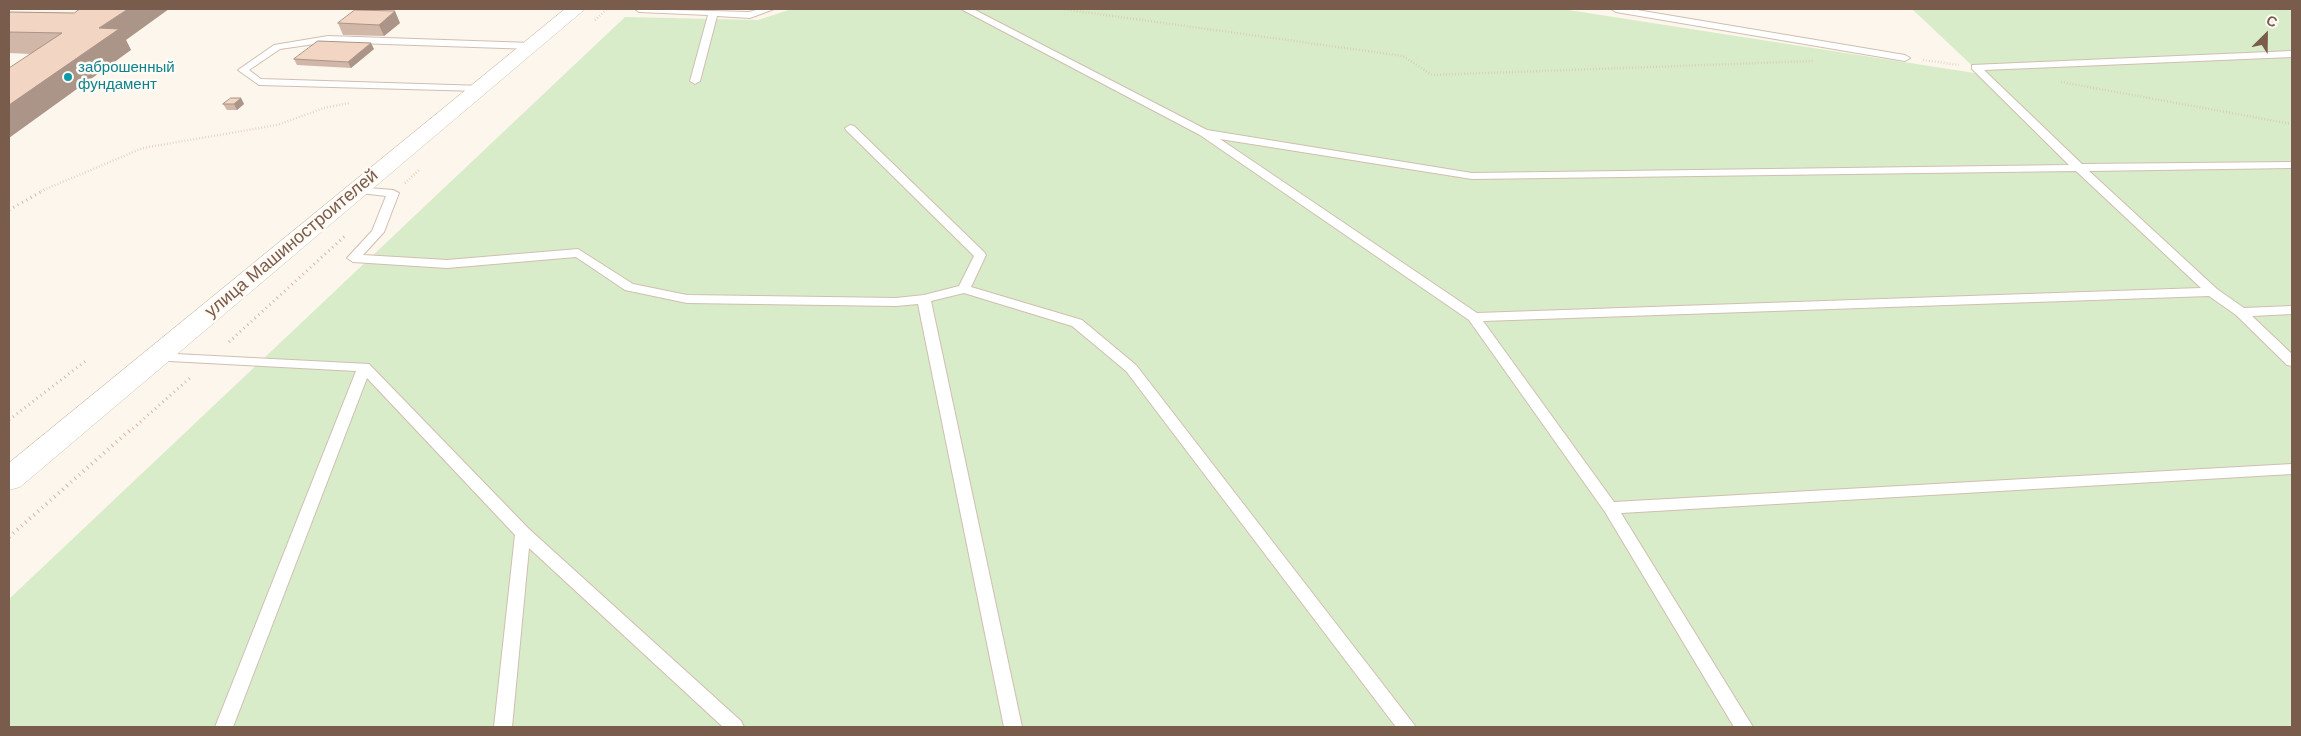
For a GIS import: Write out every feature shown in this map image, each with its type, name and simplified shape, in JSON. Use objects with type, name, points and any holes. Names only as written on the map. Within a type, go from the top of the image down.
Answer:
[{"type":"street","name":"улица Машиностроителей","points":[[9,479],[532,46],[584,15]]},
{"type":"lane","points":[[639,9],[750,15],[769,9]]},
{"type":"lane","points":[[966,9],[1204,132],[1474,317],[1610,508],[1744,727]]},
{"type":"lane","points":[[1616,9],[1906,58]]},
{"type":"lane","points":[[695,82],[713,13]]},
{"type":"lane","points":[[480,88],[260,82],[243,70],[276,47],[328,39],[532,46]]},
{"type":"lane","points":[[1976,67],[2292,54]]},
{"type":"lane","points":[[1976,67],[2078,167],[2212,292],[2241,312],[2292,362]]},
{"type":"lane","points":[[850,128],[980,255],[964,288]]},
{"type":"lane","points":[[1204,132],[1472,176],[2292,165]]},
{"type":"lane","points":[[356,190],[393,193],[378,232],[353,258],[447,264],[578,253],[629,287],[687,299],[896,302],[924,299],[964,288],[1077,323],[1131,368],[1407,727]]},
{"type":"lane","points":[[1474,317],[2212,292]]},
{"type":"lane","points":[[924,299],[1013,727]]},
{"type":"lane","points":[[2241,312],[2292,310]]},
{"type":"lane","points":[[156,357],[364,367],[523,533],[735,727]]},
{"type":"lane","points":[[224,727],[364,367]]},
{"type":"lane","points":[[1610,508],[2292,469]]},
{"type":"lane","points":[[503,727],[523,533]]},
{"type":"path","points":[[584,15],[607,9]]},
{"type":"path","points":[[1062,9],[1404,56],[1432,75],[1817,61]]},
{"type":"path","points":[[1906,58],[1976,67]]},
{"type":"path","points":[[2053,81],[2292,124]]},
{"type":"path","points":[[9,210],[38,192],[143,148],[277,125],[324,108],[354,102]]},
{"type":"path","points":[[393,193],[422,168]]},
{"type":"path","points":[[9,537],[349,233]]},
{"type":"path","points":[[9,420],[88,359]]},
{"type":"green space","points":[[792,9],[1562,9],[1981,74],[1912,9],[2292,9],[2292,727],[9,727],[9,599],[625,17],[758,20]]},
{"type":"building","points":[[80,9],[128,9],[99,28],[119,29],[9,105],[9,68],[62,33],[9,32],[9,12],[74,13]]},
{"type":"building","points":[[355,10],[395,11],[379,25],[338,23]]},
{"type":"building","points":[[318,41],[371,43],[348,62],[294,59]]},
{"type":"building","points":[[231,98],[241,98],[234,104],[223,104]]},
{"type":"place","name":"заброшенный фундамент","points":[[68,77]]}]
